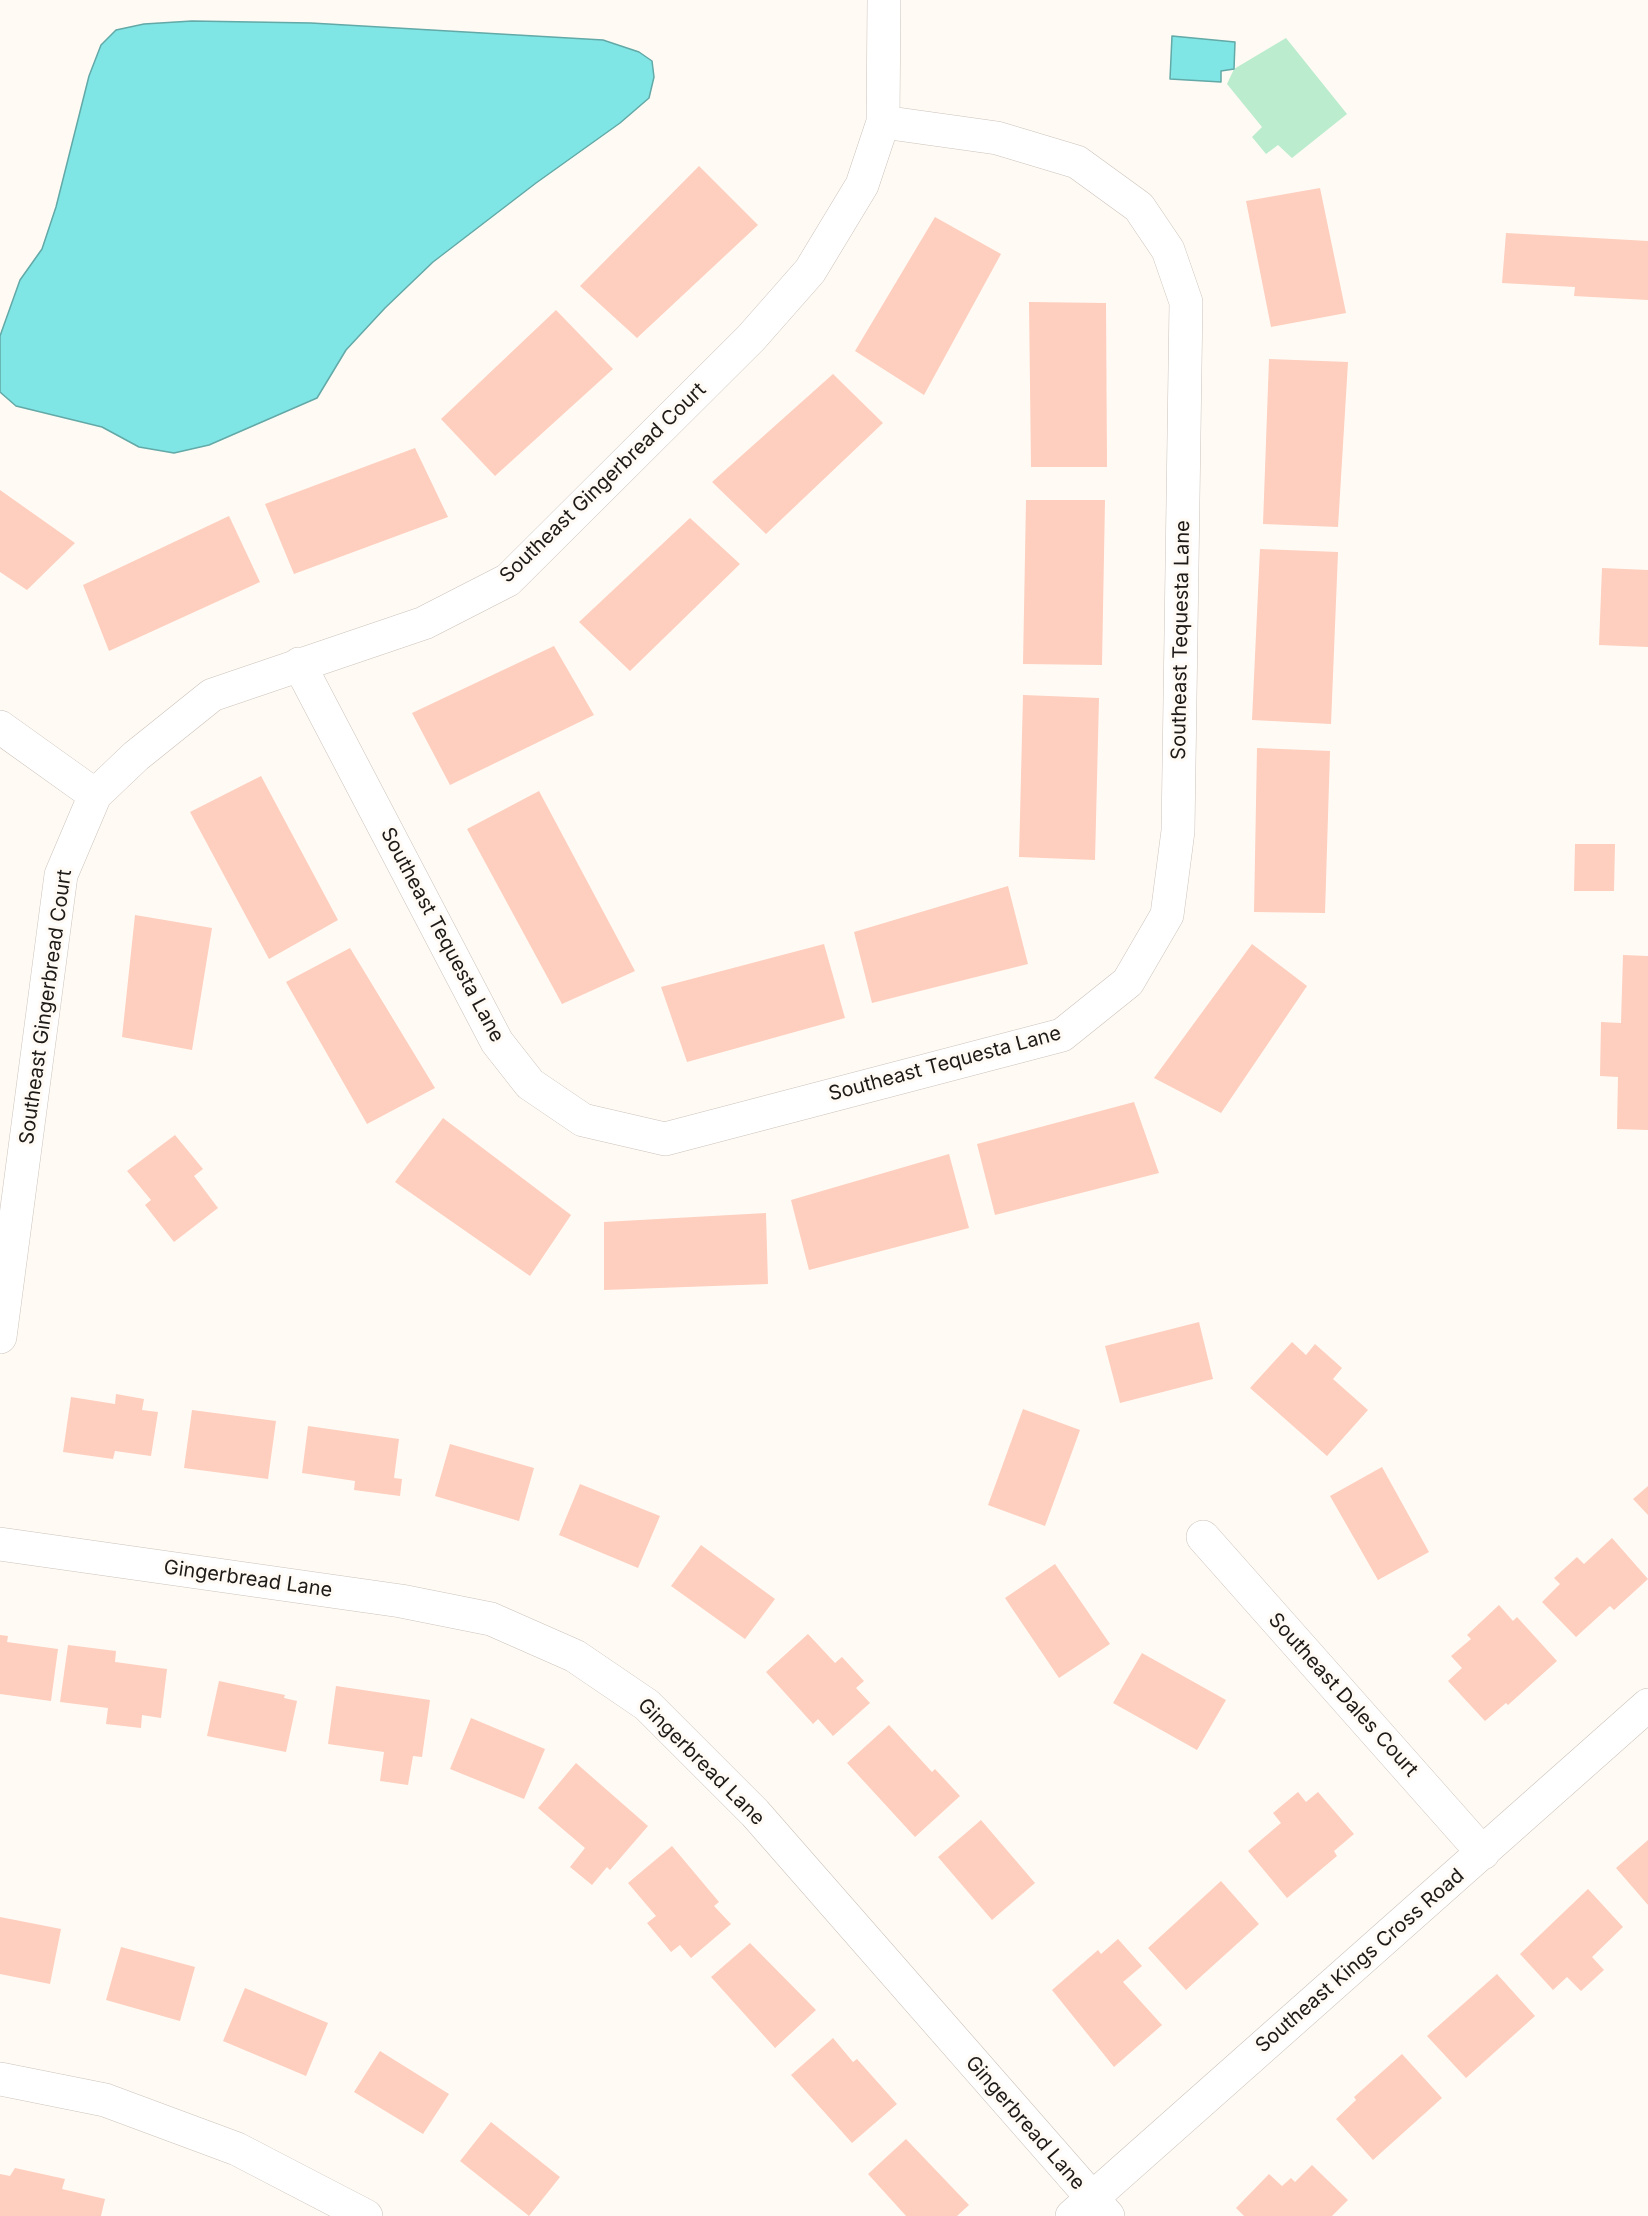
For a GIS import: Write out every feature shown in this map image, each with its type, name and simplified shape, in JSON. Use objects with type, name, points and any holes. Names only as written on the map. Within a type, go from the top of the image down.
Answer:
[{"type":"street","name":"Southeast Gingerbread Court","points":[[0,1337],[61,875],[95,795],[136,756],[212,694],[424,623],[508,580],[751,338],[810,271],[862,185],[883,122],[884,0]]},
{"type":"street","name":"Southeast Tequesta Lane","points":[[298,664],[497,1042],[530,1084],[583,1120],[665,1138],[676,1136],[1062,1035],[1128,982],[1167,915],[1178,831],[1186,302],[1168,250],[1139,207],[1077,162],[997,138],[883,122]]},
{"type":"street","points":[[0,727],[95,795]]},
{"type":"street","name":"Southeast Dales Court","points":[[1203,1537],[1483,1853]]},
{"type":"street","name":"Gingerbread Lane","points":[[0,1544],[401,1601],[491,1619],[575,1656],[647,1704],[755,1813],[1090,2210]]},
{"type":"street","name":"Southeast Kings Cross Road","points":[[1090,2210],[1648,1706]]},
{"type":"street","points":[[0,2079],[105,2100],[237,2149],[366,2216]]},
{"type":"green space","points":[[1286,38],[1347,114],[1292,158],[1278,145],[1266,154],[1252,137],[1262,127],[1227,84],[1234,69]]},
{"type":"water","points":[[192,21],[311,23],[603,40],[639,52],[652,61],[654,77],[649,98],[620,123],[536,183],[433,262],[346,350],[317,398],[209,445],[174,453],[139,447],[102,427],[16,406],[0,392],[0,336],[20,280],[42,249],[56,207],[89,76],[101,45],[116,30],[144,24]]},
{"type":"water","points":[[1172,36],[1235,42],[1234,69],[1221,71],[1221,82],[1170,79]]},
{"type":"building","points":[[699,166],[758,225],[637,338],[580,286]]},
{"type":"building","points":[[1320,188],[1346,313],[1271,327],[1246,201]]},
{"type":"building","points":[[935,217],[1001,254],[924,395],[855,351]]},
{"type":"building","points":[[1506,233],[1648,241],[1648,300],[1574,296],[1575,287],[1502,283]]},
{"type":"building","points":[[1029,302],[1106,303],[1107,467],[1031,467]]},
{"type":"building","points":[[556,310],[613,369],[495,476],[441,419]]},
{"type":"building","points":[[1269,359],[1348,362],[1338,527],[1263,524]]},
{"type":"building","points":[[833,374],[883,423],[766,534],[712,482]]},
{"type":"building","points":[[415,448],[448,517],[294,574],[265,504]]},
{"type":"building","points":[[0,490],[75,543],[27,590],[0,572]]},
{"type":"building","points":[[1026,500],[1105,500],[1102,665],[1023,664]]},
{"type":"building","points":[[229,516],[260,582],[109,651],[83,585]]},
{"type":"building","points":[[690,518],[740,564],[630,671],[579,622]]},
{"type":"building","points":[[1260,549],[1338,552],[1331,724],[1252,720]]},
{"type":"building","points":[[1602,568],[1648,570],[1648,647],[1599,645]]},
{"type":"building","points":[[554,646],[594,715],[450,785],[412,713]]},
{"type":"building","points":[[1023,695],[1099,698],[1095,860],[1019,857]]},
{"type":"building","points":[[1257,748],[1330,751],[1325,913],[1254,912]]},
{"type":"building","points":[[261,776],[338,920],[269,959],[190,812]]},
{"type":"building","points":[[539,791],[635,971],[562,1004],[467,829]]},
{"type":"building","points":[[1575,844],[1615,844],[1614,891],[1574,891]]},
{"type":"building","points":[[1008,886],[1028,964],[872,1003],[854,932]]},
{"type":"building","points":[[135,915],[212,928],[192,1050],[122,1037]]},
{"type":"building","points":[[824,944],[845,1018],[687,1062],[661,987]]},
{"type":"building","points":[[1252,944],[1307,986],[1221,1113],[1154,1078]]},
{"type":"building","points":[[350,948],[435,1088],[367,1124],[286,982]]},
{"type":"building","points":[[1623,955],[1648,956],[1648,1130],[1617,1129],[1618,1077],[1600,1076],[1601,1022],[1621,1023]]},
{"type":"building","points":[[1134,1102],[1159,1173],[995,1215],[977,1144]]},
{"type":"building","points":[[443,1118],[571,1215],[530,1276],[395,1182]]},
{"type":"building","points":[[175,1135],[203,1169],[194,1176],[218,1208],[174,1242],[145,1205],[151,1200],[127,1171]]},
{"type":"building","points":[[949,1154],[969,1228],[809,1270],[791,1200]]},
{"type":"building","points":[[766,1213],[768,1284],[604,1290],[604,1222]]},
{"type":"building","points":[[1199,1322],[1213,1379],[1120,1403],[1105,1346]]},
{"type":"building","points":[[1292,1342],[1306,1355],[1315,1344],[1342,1368],[1333,1379],[1368,1410],[1327,1456],[1250,1388]]},
{"type":"building","points":[[116,1394],[144,1399],[142,1410],[158,1412],[151,1456],[115,1451],[113,1459],[63,1452],[71,1397],[115,1404]]},
{"type":"building","points":[[1023,1409],[1080,1430],[1045,1526],[988,1505]]},
{"type":"building","points":[[192,1410],[276,1421],[268,1479],[184,1468]]},
{"type":"building","points":[[308,1426],[399,1439],[394,1478],[402,1479],[400,1496],[354,1490],[355,1481],[302,1473]]},
{"type":"building","points":[[450,1444],[534,1468],[519,1521],[435,1496]]},
{"type":"building","points":[[1382,1467],[1429,1552],[1378,1580],[1330,1496]]},
{"type":"building","points":[[580,1484],[660,1516],[638,1568],[559,1535]]},
{"type":"building","points":[[1648,1486],[1648,1515],[1633,1499]]},
{"type":"building","points":[[1612,1538],[1648,1579],[1614,1610],[1610,1606],[1576,1637],[1542,1602],[1560,1584],[1554,1578],[1577,1557],[1584,1564]]},
{"type":"building","points":[[701,1545],[775,1599],[745,1639],[671,1586]]},
{"type":"building","points":[[1055,1564],[1110,1644],[1059,1678],[1005,1598]]},
{"type":"building","points":[[1499,1605],[1513,1621],[1517,1617],[1557,1661],[1508,1705],[1506,1703],[1485,1721],[1448,1681],[1462,1668],[1451,1656],[1471,1639],[1467,1635]]},
{"type":"building","points":[[808,1634],[835,1663],[842,1657],[864,1681],[856,1688],[870,1703],[833,1736],[818,1719],[813,1724],[766,1672]]},
{"type":"building","points":[[0,1635],[8,1636],[7,1642],[58,1649],[51,1701],[0,1694]]},
{"type":"building","points":[[68,1645],[116,1651],[115,1662],[167,1669],[161,1718],[142,1715],[141,1728],[106,1724],[108,1708],[60,1702]]},
{"type":"building","points":[[1142,1653],[1226,1700],[1197,1750],[1113,1703]]},
{"type":"building","points":[[219,1681],[285,1695],[284,1698],[297,1701],[286,1752],[207,1736]]},
{"type":"building","points":[[336,1686],[430,1700],[422,1757],[413,1756],[408,1785],[380,1781],[384,1752],[328,1744]]},
{"type":"building","points":[[471,1718],[545,1749],[524,1799],[450,1769]]},
{"type":"building","points":[[889,1725],[932,1772],[935,1769],[960,1796],[915,1837],[847,1763]]},
{"type":"building","points":[[576,1763],[648,1826],[610,1870],[607,1867],[592,1885],[570,1867],[585,1848],[538,1808]]},
{"type":"building","points":[[1298,1792],[1306,1802],[1318,1792],[1354,1834],[1334,1851],[1337,1856],[1287,1898],[1248,1851],[1281,1823],[1273,1813]]},
{"type":"building","points":[[981,1820],[1035,1883],[992,1920],[938,1857]]},
{"type":"building","points":[[1648,1840],[1648,1905],[1616,1868]]},
{"type":"building","points":[[672,1846],[719,1902],[714,1906],[731,1924],[691,1958],[680,1945],[671,1952],[647,1923],[656,1916],[628,1883]]},
{"type":"building","points":[[1221,1881],[1259,1924],[1186,1990],[1148,1948]]},
{"type":"building","points":[[1588,1889],[1623,1927],[1592,1957],[1604,1970],[1581,1991],[1567,1977],[1553,1990],[1520,1954]]},
{"type":"building","points":[[0,1917],[61,1929],[50,1984],[0,1974]]},
{"type":"building","points":[[1118,1939],[1142,1966],[1123,1982],[1162,2025],[1114,2067],[1052,1990],[1098,1950],[1101,1954]]},
{"type":"building","points":[[750,1943],[816,2010],[775,2048],[711,1977]]},
{"type":"building","points":[[121,1947],[195,1967],[180,2021],[106,2000]]},
{"type":"building","points":[[1497,1974],[1535,2016],[1466,2078],[1427,2036]]},
{"type":"building","points":[[245,1988],[328,2023],[306,2076],[223,2041]]},
{"type":"building","points":[[833,2038],[853,2062],[857,2059],[897,2104],[852,2143],[791,2075]]},
{"type":"building","points":[[380,2051],[449,2094],[423,2134],[354,2092]]},
{"type":"building","points":[[1402,2054],[1442,2098],[1373,2160],[1336,2119],[1356,2100],[1354,2097]]},
{"type":"building","points":[[491,2122],[560,2177],[529,2216],[460,2161]]},
{"type":"building","points":[[906,2139],[969,2205],[957,2216],[906,2216],[868,2174]]},
{"type":"building","points":[[1312,2165],[1348,2200],[1332,2216],[1244,2216],[1236,2208],[1269,2174],[1282,2186],[1291,2178],[1295,2182]]},
{"type":"building","points":[[15,2168],[65,2179],[62,2189],[105,2199],[101,2216],[0,2216],[0,2174],[10,2176]]}]
